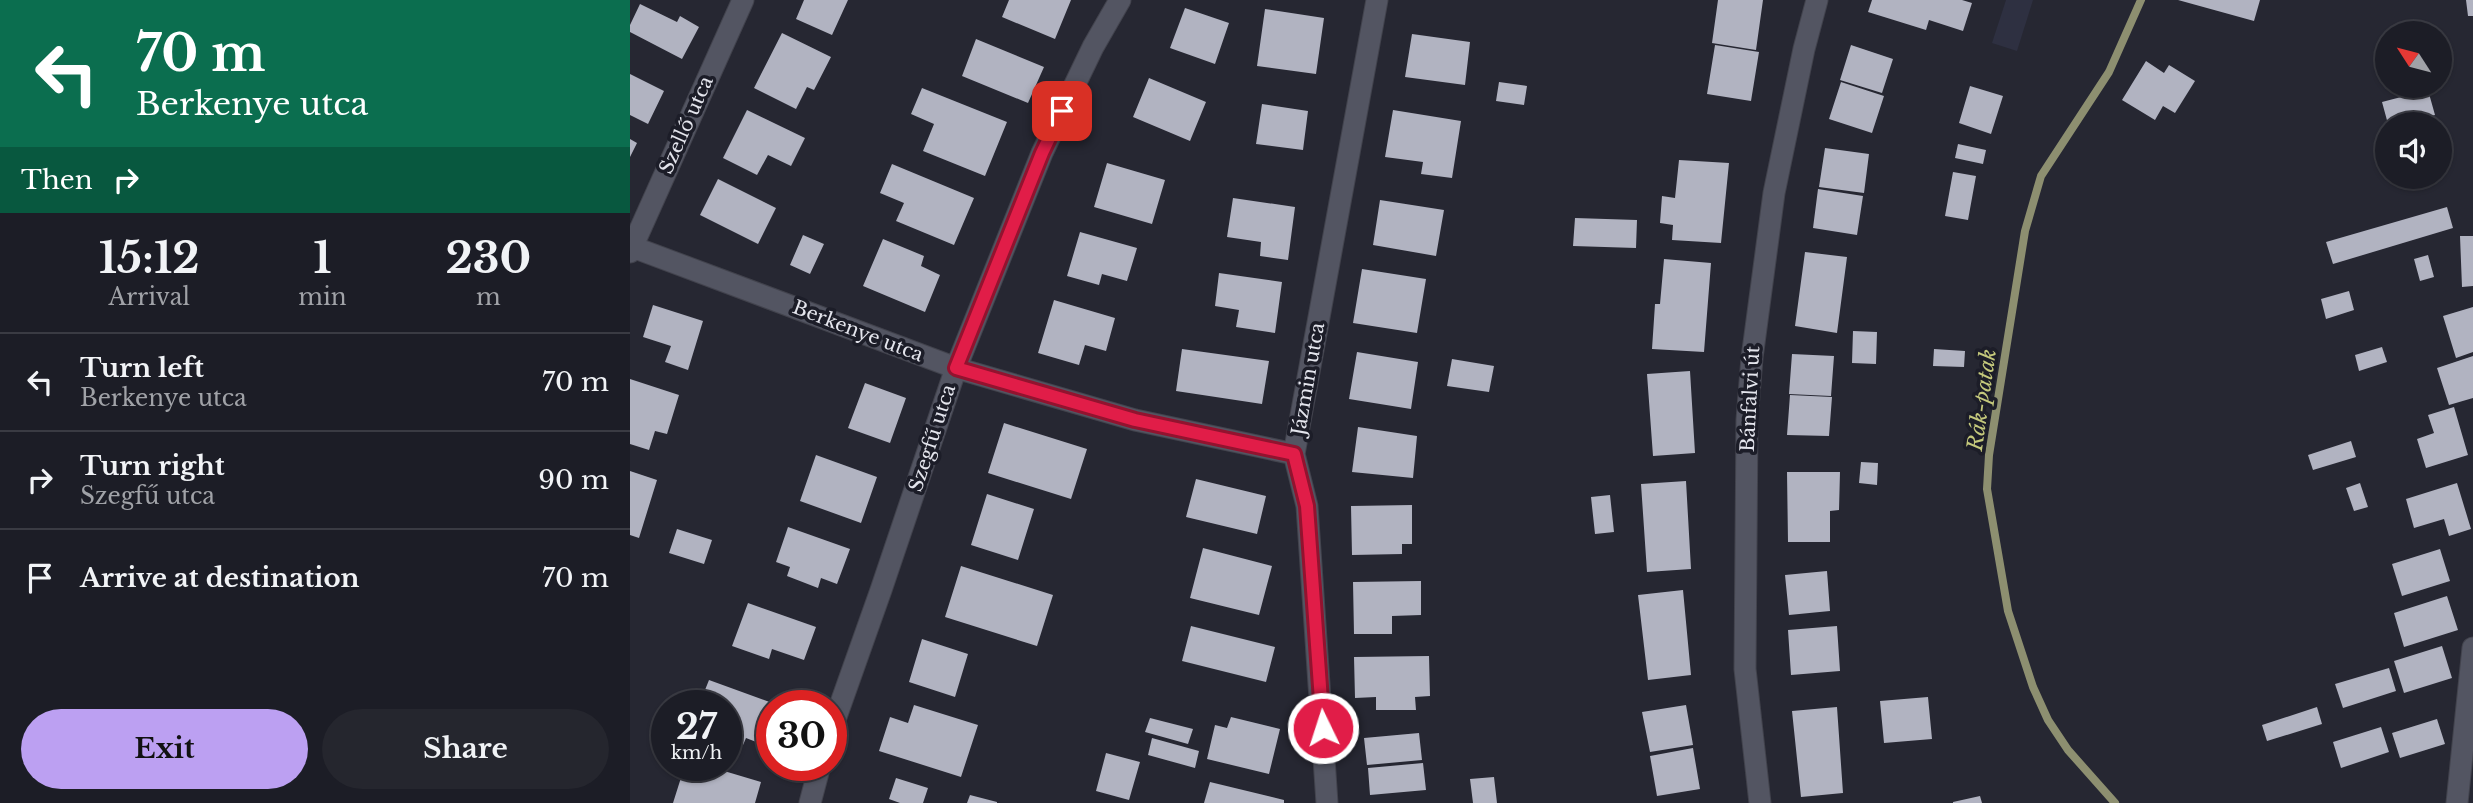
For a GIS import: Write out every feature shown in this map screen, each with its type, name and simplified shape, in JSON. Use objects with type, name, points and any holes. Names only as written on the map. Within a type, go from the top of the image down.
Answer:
[{"type":"street","name":"Szellő utca","points":[[631,248],[743,0]]},
{"type":"street","name":"Szegfű utca","points":[[846,690],[956,368],[1042,153],[1093,47],[1120,0]]},
{"type":"street","name":"Jázmin utca","points":[[1327,803],[1307,506],[1294,454],[1377,0]]},
{"type":"street","name":"Bánfalvi út","points":[[1760,803],[1745,669],[1750,383],[1760,287],[1774,193],[1817,0]]},
{"type":"street","name":"Berkenye utca","points":[[631,248],[956,368],[1135,420],[1294,454]]},
{"type":"street","points":[[2457,803],[2468,749],[2473,648]]},
{"type":"street","points":[[810,803],[816,781]]},
{"type":"shaded area","points":[[2006,0],[2033,0],[2017,51],[1992,43]]},
{"type":"building","points":[[804,0],[848,0],[832,35],[796,19]]},
{"type":"building","points":[[1009,0],[1071,0],[1055,39],[1002,17]]},
{"type":"building","points":[[1718,0],[1763,0],[1756,50],[1712,43]]},
{"type":"building","points":[[1872,0],[1962,0],[1972,3],[1963,31],[1929,20],[1926,30],[1868,12]]},
{"type":"building","points":[[2178,0],[2260,0],[2254,21]]},
{"type":"building","points":[[2466,0],[2473,0],[2473,16],[2468,16]]},
{"type":"building","points":[[640,4],[677,22],[680,16],[699,27],[682,59],[630,32],[630,25]]},
{"type":"building","points":[[1185,8],[1229,23],[1215,64],[1170,48]]},
{"type":"building","points":[[1265,9],[1324,18],[1316,74],[1257,66]]},
{"type":"building","points":[[782,33],[831,57],[814,90],[807,87],[796,109],[754,88]]},
{"type":"building","points":[[1412,34],[1470,42],[1465,85],[1405,77]]},
{"type":"building","points":[[976,39],[1044,67],[1028,103],[962,76]]},
{"type":"building","points":[[1715,45],[1759,52],[1751,101],[1707,94]]},
{"type":"building","points":[[1851,45],[1893,59],[1882,93],[1840,80]]},
{"type":"building","points":[[2146,61],[2164,73],[2169,65],[2195,81],[2175,113],[2163,106],[2155,120],[2122,100]]},
{"type":"building","points":[[630,74],[664,91],[648,124],[630,115]]},
{"type":"building","points":[[1149,78],[1206,102],[1190,141],[1133,117]]},
{"type":"building","points":[[1499,82],[1527,86],[1524,105],[1496,101]]},
{"type":"building","points":[[1841,82],[1884,96],[1872,133],[1829,119]]},
{"type":"building","points":[[1970,86],[2003,96],[1991,134],[1959,123]]},
{"type":"building","points":[[922,88],[1007,122],[985,176],[923,151],[934,124],[911,114]]},
{"type":"building","points":[[2397,98],[2430,98],[2434,112],[2385,112],[2382,102]]},
{"type":"building","points":[[1262,104],[1308,111],[1303,150],[1256,144]]},
{"type":"building","points":[[747,110],[805,138],[791,166],[768,155],[757,175],[723,158]]},
{"type":"building","points":[[1393,110],[1461,121],[1452,178],[1421,174],[1423,162],[1385,157]]},
{"type":"building","points":[[630,139],[637,143],[630,157]]},
{"type":"building","points":[[1958,144],[1986,150],[1983,164],[1955,158]]},
{"type":"building","points":[[1825,148],[1869,154],[1864,193],[1819,187]]},
{"type":"building","points":[[1679,160],[1729,163],[1721,243],[1672,240],[1673,225],[1660,223],[1662,196],[1675,198]]},
{"type":"building","points":[[1107,163],[1165,180],[1152,224],[1094,207]]},
{"type":"building","points":[[892,164],[974,198],[954,245],[896,221],[904,203],[880,193]]},
{"type":"building","points":[[1953,172],[1976,176],[1968,220],[1945,216]]},
{"type":"building","points":[[718,179],[776,208],[758,244],[700,215]]},
{"type":"building","points":[[1818,189],[1863,196],[1857,235],[1813,228]]},
{"type":"building","points":[[1233,198],[1295,207],[1288,260],[1260,256],[1261,242],[1227,237]]},
{"type":"building","points":[[1380,200],[1444,210],[1436,256],[1373,245]]},
{"type":"building","points":[[2447,207],[2453,228],[2333,264],[2326,242]]},
{"type":"building","points":[[1575,218],[1637,220],[1636,248],[1573,246]]},
{"type":"building","points":[[1080,232],[1137,248],[1127,281],[1102,274],[1099,285],[1067,276]]},
{"type":"building","points":[[803,235],[824,244],[810,274],[790,265]]},
{"type":"building","points":[[2460,236],[2473,236],[2473,286],[2462,287]]},
{"type":"building","points":[[883,239],[924,256],[921,266],[940,275],[925,312],[863,286]]},
{"type":"building","points":[[1805,252],[1847,257],[1837,333],[1795,326]]},
{"type":"building","points":[[2428,255],[2434,277],[2420,281],[2414,259]]},
{"type":"building","points":[[1664,259],[1711,263],[1704,352],[1652,349],[1655,304],[1660,304]]},
{"type":"building","points":[[1362,269],[1426,279],[1417,333],[1353,323]]},
{"type":"building","points":[[1219,273],[1282,282],[1275,333],[1236,327],[1239,310],[1215,306]]},
{"type":"building","points":[[2349,291],[2354,310],[2326,319],[2321,299]]},
{"type":"building","points":[[1054,300],[1115,318],[1106,351],[1085,345],[1079,365],[1038,353]]},
{"type":"building","points":[[653,305],[703,321],[688,370],[665,362],[671,346],[643,337]]},
{"type":"building","points":[[2473,307],[2473,352],[2456,358],[2443,316]]},
{"type":"building","points":[[1853,331],[1877,332],[1876,364],[1852,363]]},
{"type":"building","points":[[2382,347],[2387,362],[2359,371],[2355,355]]},
{"type":"building","points":[[1182,349],[1269,361],[1262,404],[1176,391]]},
{"type":"building","points":[[1934,349],[1965,351],[1964,367],[1933,366]]},
{"type":"building","points":[[1357,352],[1418,362],[1411,409],[1349,399]]},
{"type":"building","points":[[1792,354],[1834,356],[1831,396],[1789,394]]},
{"type":"building","points":[[2473,356],[2473,398],[2449,405],[2437,368]]},
{"type":"building","points":[[1452,359],[1494,366],[1489,392],[1447,386]]},
{"type":"building","points":[[1690,371],[1695,453],[1653,456],[1647,374]]},
{"type":"building","points":[[630,379],[679,395],[667,434],[655,431],[649,450],[630,444]]},
{"type":"building","points":[[865,383],[906,398],[890,443],[848,428]]},
{"type":"building","points":[[1790,395],[1832,397],[1829,436],[1787,435]]},
{"type":"building","points":[[2454,407],[2468,455],[2426,468],[2417,439],[2434,433],[2428,415]]},
{"type":"building","points":[[1004,423],[1087,449],[1071,499],[988,473]]},
{"type":"building","points":[[1358,427],[1417,436],[1413,478],[1352,472]]},
{"type":"building","points":[[2351,441],[2356,457],[2313,470],[2308,455]]},
{"type":"building","points":[[816,455],[877,477],[861,523],[800,501]]},
{"type":"building","points":[[1861,462],[1878,463],[1877,485],[1859,483]]},
{"type":"building","points":[[630,471],[657,480],[639,538],[630,535]]},
{"type":"building","points":[[1787,472],[1840,472],[1839,510],[1830,511],[1830,542],[1788,542]]},
{"type":"building","points":[[1196,479],[1266,496],[1257,534],[1186,517]]},
{"type":"building","points":[[1686,481],[1691,569],[1647,572],[1641,484]]},
{"type":"building","points":[[2360,483],[2368,507],[2354,511],[2346,488]]},
{"type":"building","points":[[2457,483],[2471,529],[2449,536],[2444,519],[2414,528],[2406,499]]},
{"type":"building","points":[[987,494],[1034,509],[1018,560],[971,545]]},
{"type":"building","points":[[1610,495],[1614,532],[1595,534],[1591,497]]},
{"type":"building","points":[[1412,505],[1412,544],[1402,544],[1402,554],[1352,555],[1351,506]]},
{"type":"building","points":[[788,527],[850,549],[837,584],[821,578],[818,588],[787,576],[790,567],[776,562]]},
{"type":"building","points":[[677,529],[712,540],[704,564],[669,553]]},
{"type":"building","points":[[1203,548],[1272,566],[1259,615],[1190,598]]},
{"type":"building","points":[[2440,549],[2450,581],[2402,596],[2392,564]]},
{"type":"building","points":[[961,566],[1053,595],[1037,646],[945,617]]},
{"type":"building","points":[[1827,571],[1830,611],[1789,615],[1785,575]]},
{"type":"building","points":[[1421,581],[1421,615],[1392,616],[1392,634],[1354,634],[1353,582]]},
{"type":"building","points":[[1683,590],[1691,675],[1648,680],[1638,595]]},
{"type":"building","points":[[2447,596],[2458,630],[2404,647],[2394,613]]},
{"type":"building","points":[[748,603],[816,627],[804,660],[772,649],[769,659],[732,646]]},
{"type":"building","points":[[1191,626],[1275,647],[1266,682],[1182,661]]},
{"type":"building","points":[[1837,626],[1840,671],[1791,675],[1788,630]]},
{"type":"building","points":[[922,639],[968,654],[955,697],[909,682]]},
{"type":"building","points":[[2442,646],[2452,678],[2404,693],[2394,661]]},
{"type":"building","points":[[1429,656],[1430,696],[1415,697],[1416,710],[1376,710],[1376,697],[1355,698],[1354,657]]},
{"type":"building","points":[[2389,668],[2396,691],[2343,708],[2335,684]]},
{"type":"building","points":[[709,680],[737,690],[705,690]]},
{"type":"building","points":[[742,692],[756,697],[756,742],[746,738],[743,745]]},
{"type":"building","points":[[1928,697],[1932,739],[1884,743],[1880,701]]},
{"type":"building","points":[[914,705],[978,725],[961,777],[879,751],[890,717],[908,723]]},
{"type":"building","points":[[1686,705],[1693,745],[1650,752],[1642,712]]},
{"type":"building","points":[[1837,707],[1843,793],[1801,797],[1792,711]]},
{"type":"building","points":[[2317,707],[2322,724],[2267,741],[2262,725]]},
{"type":"building","points":[[1231,717],[1280,729],[1269,774],[1207,759],[1215,725],[1227,728]]},
{"type":"building","points":[[1150,718],[1193,729],[1188,744],[1145,732]]},
{"type":"building","points":[[2437,719],[2445,744],[2400,758],[2392,733]]},
{"type":"building","points":[[2381,727],[2389,752],[2341,768],[2333,742]]},
{"type":"building","points":[[1419,733],[1422,760],[1367,765],[1364,738]]},
{"type":"building","points":[[1152,738],[1199,751],[1195,768],[1148,755]]},
{"type":"building","points":[[1693,748],[1700,789],[1657,796],[1650,756]]},
{"type":"building","points":[[1106,753],[1140,762],[1129,800],[1096,791]]},
{"type":"building","points":[[1423,763],[1426,790],[1370,795],[1368,768]]},
{"type":"building","points":[[742,776],[761,782],[755,803],[673,803],[680,781],[742,781]]},
{"type":"building","points":[[1494,777],[1497,803],[1473,803],[1470,779]]},
{"type":"building","points":[[896,778],[928,788],[923,803],[900,803],[889,799]]},
{"type":"building","points":[[1210,782],[1284,800],[1284,803],[1204,803]]},
{"type":"building","points":[[970,795],[997,802],[997,803],[967,803]]},
{"type":"building","points":[[1980,796],[1982,803],[1953,803],[1953,802]]},
{"type":"waterway","name":"Rák-patak","points":[[2115,803],[2068,750],[2048,720],[2033,687],[2008,611],[1987,489],[1989,455],[2025,231],[2041,176],[2109,72],[2141,0]]},
{"type":"route","points":[[1062,111],[1042,153],[956,368],[1135,420],[1294,454],[1307,506],[1323,728]]}]
